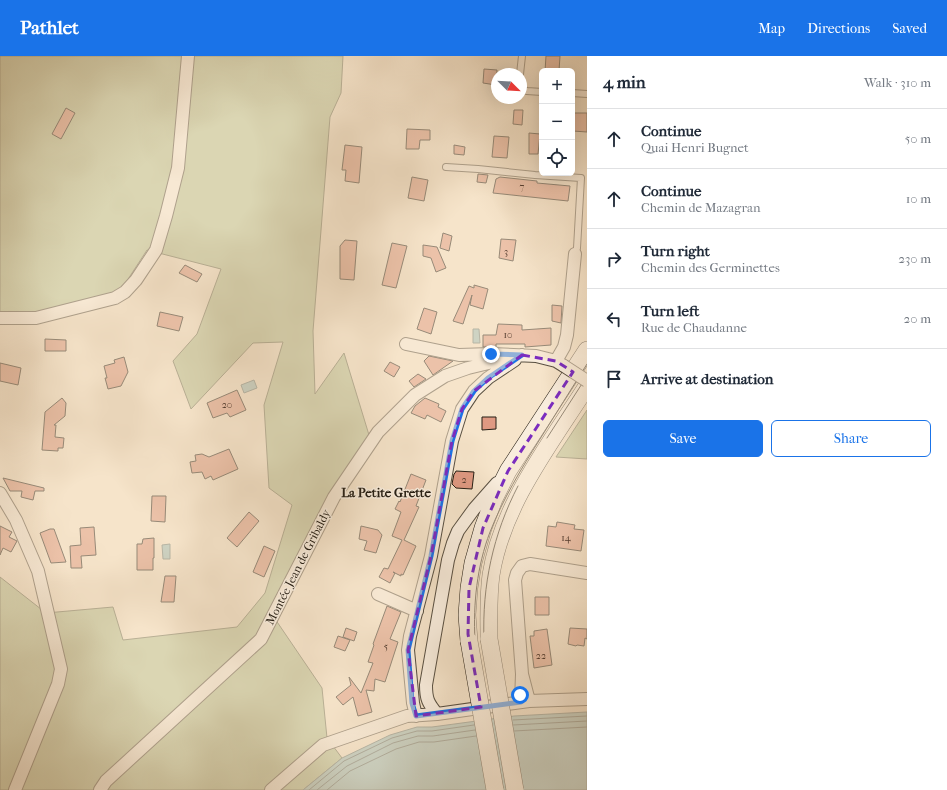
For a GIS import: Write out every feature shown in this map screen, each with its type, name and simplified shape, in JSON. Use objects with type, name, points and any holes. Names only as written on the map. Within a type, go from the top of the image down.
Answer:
[{"type":"main road","points":[[495,790],[469,640],[467,615],[473,563],[483,528],[494,499],[508,471],[587,350]]},
{"type":"main road","points":[[515,790],[489,639],[491,574],[499,542],[509,517],[528,478],[587,386]]},
{"type":"street","points":[[0,318],[36,318],[115,298],[126,292],[136,280],[156,250],[178,168],[188,56]]},
{"type":"street","points":[[560,363],[567,334],[575,254]]},
{"type":"street","points":[[406,344],[459,355],[491,354],[536,356],[560,363],[587,381]]},
{"type":"street","points":[[416,716],[412,703],[408,650],[431,556],[452,441],[462,409],[474,391],[488,378],[522,355]]},
{"type":"street","name":"Montée Jean de Gribaldy","points":[[100,790],[106,781],[261,639],[334,496],[378,432],[415,395],[445,376],[468,368],[522,355]]},
{"type":"street","points":[[438,714],[429,704],[426,696],[426,685],[448,560],[458,531],[474,509],[508,471]]},
{"type":"street","points":[[0,493],[16,520],[38,571],[61,669],[58,684],[15,790]]},
{"type":"street","points":[[525,701],[515,580],[517,573],[522,566],[530,564],[587,573]]},
{"type":"street","points":[[378,594],[417,611]]},
{"type":"street","points":[[271,790],[323,745],[407,716],[438,714],[525,701],[587,699]]},
{"type":"lane","points":[[521,68],[522,56]]},
{"type":"lane","points":[[527,91],[539,92]]},
{"type":"lane","points":[[575,94],[587,94]]},
{"type":"lane","points":[[446,167],[581,178],[577,248],[575,254]]},
{"type":"highlighted area","points":[[522,355],[556,361],[573,372],[508,471],[483,528],[469,588],[468,634],[481,707],[416,716],[408,650],[431,556],[452,441],[462,409],[474,391]]},
{"type":"green space","points":[[0,56],[343,56],[341,93],[330,117],[313,331],[315,394],[344,353],[369,435],[320,512],[269,610],[322,688],[327,738],[342,758],[303,790],[0,790],[0,577],[46,613],[113,607],[123,640],[237,627],[265,593],[292,505],[269,488],[264,405],[283,342],[253,343],[191,409],[173,361],[197,334],[221,269],[147,250],[119,293],[29,314],[0,313]]},
{"type":"green space","points":[[587,410],[587,459],[556,457]]},
{"type":"water","points":[[473,329],[479,329],[480,343],[473,343]]},
{"type":"water","points":[[254,380],[257,388],[244,393],[241,385]]},
{"type":"water","points":[[170,544],[170,559],[163,559],[162,545]]},
{"type":"water","points":[[587,712],[587,790],[303,790],[342,758],[390,735],[417,727],[432,727],[514,716]]},
{"type":"building","points":[[546,56],[560,56],[559,68],[545,68]]},
{"type":"building","points":[[484,69],[491,70],[491,84],[483,83]]},
{"type":"building","points":[[66,108],[75,113],[61,139],[52,134]]},
{"type":"building","points":[[514,110],[523,110],[522,125],[513,124]]},
{"type":"building","points":[[575,113],[587,113],[587,132],[575,131]]},
{"type":"building","points":[[407,129],[430,130],[430,140],[420,140],[419,149],[406,149]]},
{"type":"building","points":[[529,133],[539,134],[538,154],[529,154]]},
{"type":"building","points":[[494,136],[509,137],[507,158],[492,157]]},
{"type":"building","points":[[345,145],[362,147],[359,183],[345,181],[346,170],[342,170]]},
{"type":"building","points":[[454,145],[465,147],[464,155],[454,154]]},
{"type":"building","points":[[478,174],[488,175],[486,183],[477,182]]},
{"type":"building","points":[[412,177],[428,180],[424,201],[408,198]]},
{"type":"building","points":[[500,177],[537,181],[537,183],[570,186],[568,201],[493,193],[496,179]]},
{"type":"building","points":[[443,233],[452,236],[449,251],[440,248]]},
{"type":"building","points":[[501,239],[516,240],[513,261],[499,258]]},
{"type":"building","points":[[345,240],[357,241],[354,280],[340,279],[340,246]]},
{"type":"building","points":[[392,243],[407,246],[396,288],[382,285]]},
{"type":"building","points":[[423,245],[437,247],[446,268],[436,272],[431,258],[423,256]]},
{"type":"building","points":[[185,265],[202,274],[197,282],[179,273]]},
{"type":"building","points":[[474,285],[488,289],[483,309],[470,305],[472,295],[463,324],[453,321],[469,286],[474,288]]},
{"type":"building","points":[[552,305],[562,306],[561,323],[552,321]]},
{"type":"building","points":[[424,308],[437,312],[431,334],[417,329]]},
{"type":"building","points":[[160,312],[183,317],[179,331],[157,326]]},
{"type":"building","points":[[498,324],[522,325],[522,330],[551,328],[551,345],[525,347],[525,344],[496,344],[496,347],[483,347],[483,335],[496,335]]},
{"type":"building","points":[[45,339],[66,340],[66,351],[45,351]]},
{"type":"building","points":[[429,356],[453,361],[433,375],[424,361]]},
{"type":"building","points":[[124,357],[128,372],[121,386],[108,389],[104,366],[115,363],[114,360]]},
{"type":"building","points":[[390,362],[400,367],[394,377],[384,371]]},
{"type":"building","points":[[0,363],[21,368],[18,385],[0,381]]},
{"type":"building","points":[[418,374],[426,379],[414,387],[409,381]]},
{"type":"building","points":[[237,390],[246,410],[230,417],[227,413],[213,418],[207,403]]},
{"type":"building","points":[[62,398],[66,403],[65,416],[54,425],[56,425],[55,437],[64,438],[63,448],[58,448],[58,451],[42,450],[45,412]]},
{"type":"building","points":[[425,398],[439,404],[438,407],[446,411],[441,422],[427,415],[425,419],[411,413],[415,406]]},
{"type":"building","points":[[482,417],[496,417],[496,429],[482,430]]},
{"type":"building","points":[[229,449],[238,469],[213,480],[211,476],[205,479],[202,472],[192,473],[190,462],[196,461],[195,455],[202,454],[209,457]]},
{"type":"building","points":[[456,471],[474,472],[472,489],[456,488],[452,484]]},
{"type":"building","points":[[411,474],[426,480],[416,506],[419,507],[404,540],[416,546],[403,575],[401,574],[401,576],[395,573],[390,583],[379,577],[384,568],[388,569],[402,540],[392,536],[401,512],[395,509],[399,501],[400,502]]},
{"type":"building","points":[[3,478],[44,488],[44,491],[35,491],[33,500],[21,497],[22,491],[10,491]]},
{"type":"building","points":[[152,496],[166,496],[165,522],[151,521]]},
{"type":"building","points":[[249,512],[259,521],[237,547],[227,538]]},
{"type":"building","points":[[557,522],[575,525],[574,529],[584,530],[581,551],[546,546],[548,526],[556,527]]},
{"type":"building","points":[[0,526],[12,532],[9,537],[17,541],[11,552],[3,548],[0,555]]},
{"type":"building","points":[[361,526],[378,530],[382,535],[376,553],[364,550],[367,541],[359,539]]},
{"type":"building","points":[[94,527],[96,555],[81,556],[82,568],[71,568],[70,546],[81,545],[80,528]]},
{"type":"building","points":[[54,529],[66,562],[51,563],[40,533]]},
{"type":"building","points":[[154,538],[153,570],[137,570],[137,544],[142,544],[143,539]]},
{"type":"building","points":[[264,546],[275,551],[264,577],[253,572]]},
{"type":"building","points":[[165,576],[176,576],[174,602],[161,602]]},
{"type":"building","points":[[535,597],[549,597],[549,615],[535,615]]},
{"type":"building","points":[[387,606],[401,612],[390,639],[398,642],[385,682],[375,679],[374,691],[366,690],[372,712],[358,716],[353,697],[343,705],[336,697],[351,685],[349,677],[361,693],[373,663],[368,662]]},
{"type":"building","points":[[346,628],[357,632],[354,641],[343,637]]},
{"type":"building","points":[[570,628],[587,629],[587,639],[585,638],[584,646],[568,644]]},
{"type":"building","points":[[547,629],[552,665],[534,668],[530,636],[534,636],[534,631]]},
{"type":"building","points":[[338,636],[350,640],[345,651],[334,647]]},
{"type":"tram line","points":[[501,790],[475,640],[475,599],[479,572],[490,532],[507,496],[526,462],[587,364]]},
{"type":"tram line","points":[[547,438],[587,376]]},
{"type":"tram line","points":[[510,790],[484,639],[484,619],[487,580],[491,561],[502,523],[518,486]]},
{"type":"district","name":"La Petite Grette","points":[[386,492]]},
{"type":"route","points":[[491,354],[522,355],[488,378],[474,391],[462,409],[452,441],[431,556],[410,636],[408,650],[410,680],[412,703],[416,716],[521,702],[520,695]]}]
